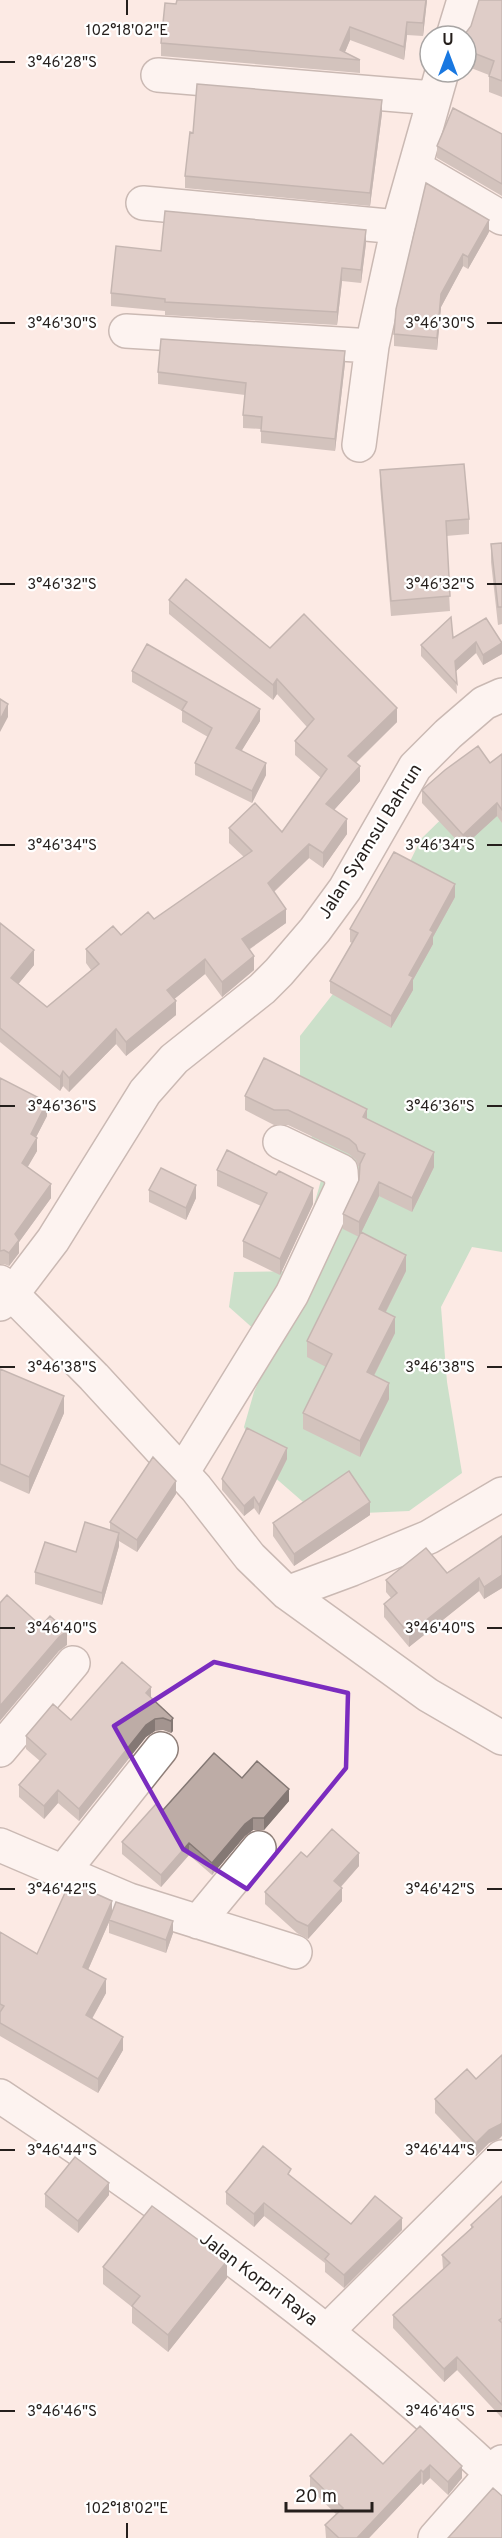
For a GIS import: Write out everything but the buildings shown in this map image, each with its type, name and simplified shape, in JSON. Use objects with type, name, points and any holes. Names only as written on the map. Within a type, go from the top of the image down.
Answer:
[{"type":"street","points":[[457,24],[464,0]]},
{"type":"street","points":[[158,75],[437,85],[398,227],[372,346],[359,445]]},
{"type":"street","points":[[415,167],[502,218]]},
{"type":"street","points":[[143,203],[398,227]]},
{"type":"street","points":[[126,331],[372,346]]},
{"type":"street","name":"Jalan Syamsul Bahrun","points":[[4,1293],[53,1240],[145,1092],[174,1059],[262,989],[315,930],[345,889],[415,767],[484,703],[502,694]]},
{"type":"street","points":[[182,1473],[292,1294],[342,1187],[341,1172],[280,1142]]},
{"type":"street","points":[[4,1293],[94,1377],[182,1473],[250,1557],[287,1593],[428,1695],[502,1738]]},
{"type":"street","points":[[287,1593],[352,1569],[429,1536],[502,1494]]},
{"type":"street","points":[[0,1750],[73,1663]]},
{"type":"street","points":[[62,1873],[161,1749]]},
{"type":"street","points":[[0,1845],[129,1900],[295,1952]]},
{"type":"street","points":[[198,1922],[259,1848]]},
{"type":"street","name":"Jalan Korpri Raya","points":[[0,2096],[90,2156],[327,2331],[498,2473]]},
{"type":"street","points":[[327,2331],[502,2157]]},
{"type":"street","points":[[435,2538],[498,2473]]},
{"type":"highlighted area","points":[[214,1662],[348,1693],[346,1768],[247,1889],[183,1849],[114,1726]]},
{"type":"green space","points":[[502,768],[502,1252],[472,1247],[441,1307],[447,1382],[462,1473],[409,1511],[318,1515],[264,1468],[244,1427],[254,1392],[274,1347],[229,1307],[234,1272],[305,1271],[313,1209],[325,1166],[300,1111],[300,1036],[340,985],[396,890],[421,839],[467,794]]}]
